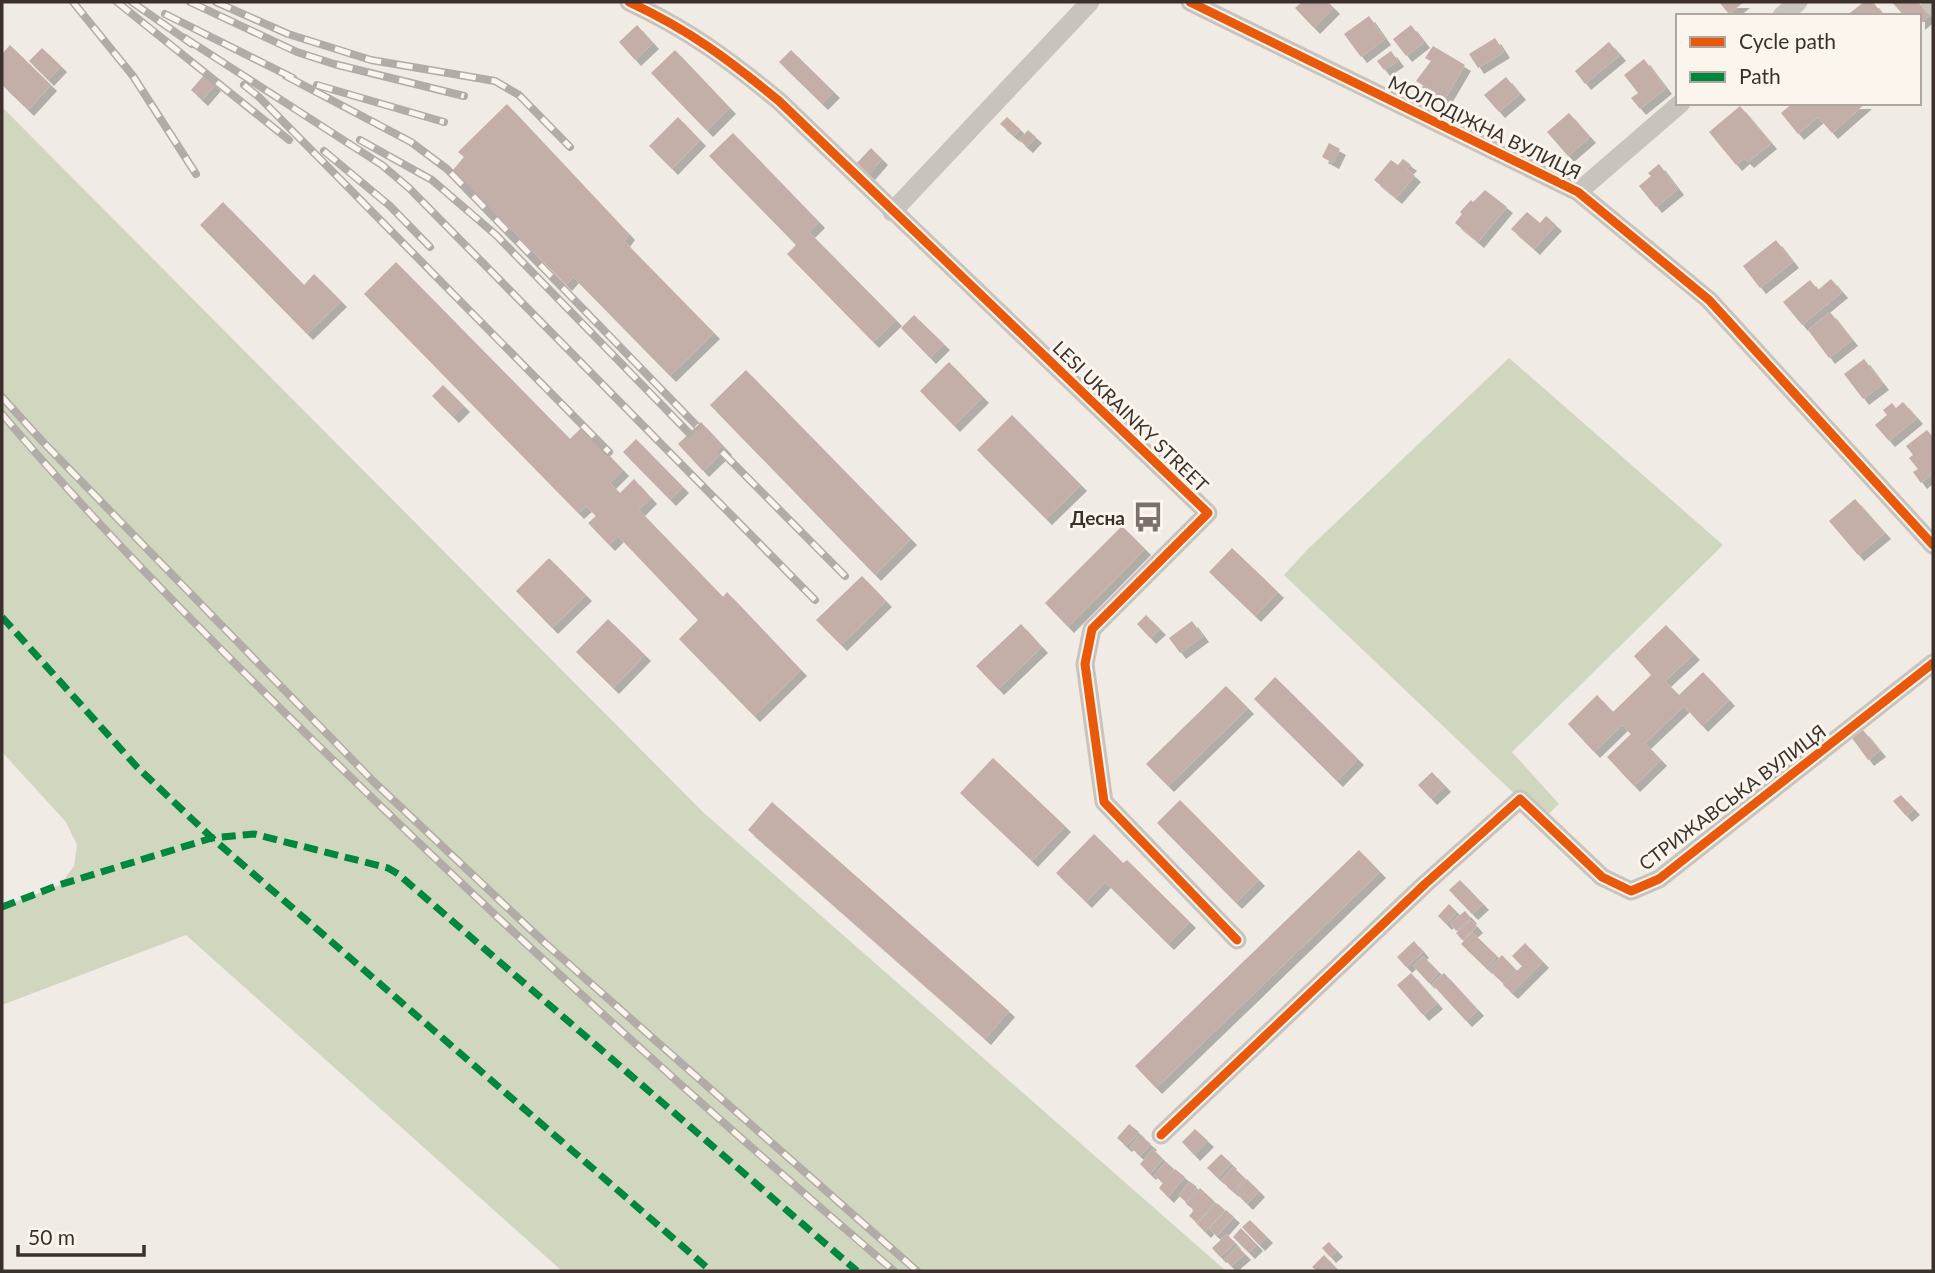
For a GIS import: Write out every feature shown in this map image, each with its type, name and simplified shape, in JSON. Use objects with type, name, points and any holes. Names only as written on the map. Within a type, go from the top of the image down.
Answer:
[{"type":"street","name":"LESI UKRAINKY STREET","points":[[629,2],[687,31],[779,101],[1208,513],[1092,629],[1085,664],[1104,802],[1237,940]]},
{"type":"street","points":[[892,212],[1090,2]]},
{"type":"street","name":"МОЛОДІЖНА ВУЛИЦЯ","points":[[1190,2],[1578,192],[1709,300],[1933,545]]},
{"type":"street","points":[[1784,14],[1798,2]]},
{"type":"street","points":[[1930,2],[1933,6]]},
{"type":"street","points":[[1578,192],[1679,105]]},
{"type":"street","name":"СТРИЖАВСЬКА ВУЛИЦЯ","points":[[1161,1135],[1425,884],[1520,799],[1602,877],[1631,891],[1659,879],[1933,663]]},
{"type":"green space","points":[[2,107],[704,813],[1226,1271],[562,1271],[186,935],[2,1005],[2,907],[60,885],[74,866],[77,845],[66,822],[2,752]]},
{"type":"green space","points":[[1509,358],[1723,545],[1512,752],[1559,804],[1542,820],[1284,575]]},
{"type":"building","points":[[1302,2],[1328,2],[1334,8],[1314,28],[1295,8]]},
{"type":"building","points":[[1719,2],[1744,2],[1729,14]]},
{"type":"building","points":[[1864,2],[1873,2],[1882,14],[1849,14]]},
{"type":"building","points":[[1892,2],[1918,2],[1930,15],[1921,22],[1921,14],[1902,14]]},
{"type":"building","points":[[1369,16],[1385,39],[1361,57],[1344,34]]},
{"type":"building","points":[[637,25],[653,43],[635,60],[619,42]]},
{"type":"building","points":[[1411,25],[1424,42],[1406,56],[1393,39]]},
{"type":"building","points":[[1495,38],[1504,52],[1478,68],[1469,54]]},
{"type":"building","points":[[1609,42],[1620,55],[1585,84],[1575,71]]},
{"type":"building","points":[[10,45],[51,85],[28,110],[2,85],[2,54]]},
{"type":"building","points":[[1433,46],[1465,65],[1445,99],[1416,81],[1431,61],[1425,58]]},
{"type":"building","points":[[42,48],[61,66],[48,80],[29,61]]},
{"type":"building","points":[[675,50],[730,108],[707,131],[651,73]]},
{"type":"building","points":[[791,50],[834,92],[822,104],[779,62]]},
{"type":"building","points":[[1391,51],[1398,61],[1384,70],[1377,61]]},
{"type":"building","points":[[1644,59],[1666,88],[1640,109],[1631,98],[1638,93],[1624,75]]},
{"type":"building","points":[[204,75],[215,85],[202,100],[191,90]]},
{"type":"building","points":[[1506,77],[1520,94],[1499,112],[1484,95]]},
{"type":"building","points":[[507,104],[629,234],[624,241],[714,333],[670,376],[573,277],[566,285],[453,170],[464,157],[458,152]]},
{"type":"building","points":[[1791,105],[1864,105],[1832,133],[1818,117],[1798,134],[1781,113]]},
{"type":"building","points":[[1740,106],[1771,143],[1748,162],[1744,158],[1736,165],[1709,132]]},
{"type":"building","points":[[1569,113],[1590,137],[1568,156],[1547,132]]},
{"type":"building","points":[[678,117],[700,140],[672,169],[649,146]]},
{"type":"building","points":[[1007,117],[1020,129],[1014,136],[1000,124]]},
{"type":"building","points":[[1028,130],[1036,137],[1027,147],[1019,140]]},
{"type":"building","points":[[733,133],[819,222],[809,232],[896,320],[873,342],[787,254],[796,245],[709,156]]},
{"type":"building","points":[[1329,143],[1340,149],[1333,163],[1322,157]]},
{"type":"building","points":[[871,148],[882,159],[869,174],[857,163]]},
{"type":"building","points":[[1403,159],[1411,165],[1407,169],[1415,176],[1396,198],[1374,180],[1391,160],[1398,165]]},
{"type":"building","points":[[1659,164],[1678,189],[1656,207],[1639,186],[1651,176],[1648,173]]},
{"type":"building","points":[[1485,190],[1507,207],[1478,242],[1455,223],[1462,214],[1460,212]]},
{"type":"building","points":[[223,202],[304,285],[314,274],[341,301],[307,334],[200,225]]},
{"type":"building","points":[[1527,212],[1540,223],[1546,216],[1556,225],[1534,249],[1511,229]]},
{"type":"building","points":[[1776,240],[1793,262],[1760,288],[1743,266]]},
{"type":"building","points":[[396,262],[570,439],[582,427],[623,470],[610,483],[620,493],[634,479],[651,498],[639,510],[723,597],[727,592],[801,670],[754,716],[679,639],[698,620],[618,536],[609,545],[588,523],[596,516],[586,506],[578,513],[364,294]]},
{"type":"building","points":[[1831,279],[1842,292],[1802,325],[1783,302],[1810,280],[1818,290]]},
{"type":"building","points":[[1830,312],[1852,340],[1829,358],[1808,330]]},
{"type":"building","points":[[914,315],[944,344],[930,358],[901,328]]},
{"type":"building","points":[[1864,359],[1883,384],[1863,399],[1844,374]]},
{"type":"building","points":[[949,362],[983,397],[954,426],[920,391]]},
{"type":"building","points":[[746,370],[911,539],[875,575],[710,405]]},
{"type":"building","points":[[443,385],[464,406],[453,417],[432,396]]},
{"type":"building","points":[[1903,402],[1917,418],[1889,441],[1875,425],[1887,415],[1883,410],[1892,403],[1896,408]]},
{"type":"building","points":[[1012,415],[1081,485],[1046,519],[977,450]]},
{"type":"building","points":[[701,422],[726,449],[703,471],[678,444]]},
{"type":"building","points":[[1927,430],[1933,437],[1933,473],[1921,483],[1913,472],[1918,469],[1909,458],[1913,455],[1906,446]]},
{"type":"building","points":[[636,439],[683,487],[670,500],[623,452]]},
{"type":"building","points":[[1855,499],[1885,533],[1858,555],[1829,521]]},
{"type":"building","points":[[1122,526],[1145,549],[1068,627],[1045,603]]},
{"type":"building","points":[[1232,548],[1278,592],[1255,616],[1209,572]]},
{"type":"building","points":[[549,558],[586,595],[552,628],[516,591]]},
{"type":"building","points":[[862,576],[886,601],[841,645],[816,620]]},
{"type":"building","points":[[1146,615],[1160,629],[1150,638],[1137,624]]},
{"type":"building","points":[[608,619],[645,655],[613,688],[576,652]]},
{"type":"building","points":[[1192,621],[1203,636],[1180,653],[1169,638]]},
{"type":"building","points":[[1021,624],[1042,647],[998,689],[976,666]]},
{"type":"building","points":[[1666,625],[1694,654],[1665,681],[1679,695],[1703,672],[1729,700],[1702,726],[1684,706],[1645,743],[1661,760],[1634,786],[1607,757],[1631,734],[1622,725],[1594,752],[1568,724],[1597,695],[1613,712],[1651,675],[1634,656]]},
{"type":"building","points":[[1275,677],[1358,759],[1337,781],[1254,699]]},
{"type":"building","points":[[1226,686],[1248,708],[1168,786],[1146,764]]},
{"type":"building","points":[[1863,730],[1880,751],[1868,760],[1852,738]]},
{"type":"building","points":[[993,758],[1065,826],[1032,861],[960,793]]},
{"type":"building","points":[[1432,772],[1445,786],[1431,799],[1418,785]]},
{"type":"building","points":[[1901,795],[1914,809],[1906,816],[1893,801]]},
{"type":"building","points":[[1180,800],[1259,880],[1236,903],[1157,823]]},
{"type":"building","points":[[772,802],[1009,1011],[985,1039],[748,830]]},
{"type":"building","points":[[1094,834],[1123,863],[1127,860],[1190,922],[1168,944],[1105,882],[1086,902],[1056,873]]},
{"type":"building","points":[[1359,850],[1380,872],[1156,1088],[1135,1066]]},
{"type":"building","points":[[1460,880],[1483,904],[1472,914],[1449,890]]},
{"type":"building","points":[[1449,904],[1457,912],[1446,924],[1438,916]]},
{"type":"building","points":[[1465,911],[1471,918],[1456,931],[1450,923]]},
{"type":"building","points":[[1471,920],[1477,927],[1462,940],[1456,933]]},
{"type":"building","points":[[1472,932],[1497,956],[1486,968],[1461,944]]},
{"type":"building","points":[[1414,941],[1423,952],[1406,967],[1397,957]]},
{"type":"building","points":[[1525,943],[1543,962],[1512,993],[1503,985],[1522,966],[1512,956]]},
{"type":"building","points":[[1502,955],[1516,970],[1503,983],[1488,969]]},
{"type":"building","points":[[1423,956],[1439,972],[1429,983],[1413,966]]},
{"type":"building","points":[[1411,973],[1437,1003],[1423,1015],[1397,985]]},
{"type":"building","points":[[1444,973],[1478,1010],[1466,1021],[1432,984]]},
{"type":"building","points":[[1129,1124],[1139,1132],[1126,1146],[1117,1138]]},
{"type":"building","points":[[1195,1129],[1208,1141],[1194,1155],[1182,1142]]},
{"type":"building","points":[[1140,1135],[1151,1144],[1140,1156],[1130,1147]]},
{"type":"building","points":[[1153,1149],[1163,1159],[1150,1174],[1140,1164]]},
{"type":"building","points":[[1221,1154],[1231,1163],[1218,1178],[1207,1168]]},
{"type":"building","points":[[1166,1162],[1174,1169],[1165,1181],[1175,1169],[1185,1177],[1168,1197],[1159,1188],[1163,1183],[1154,1175]]},
{"type":"building","points":[[1233,1167],[1245,1178],[1233,1191],[1221,1181]]},
{"type":"building","points":[[1247,1179],[1259,1191],[1247,1204],[1235,1192]]},
{"type":"building","points":[[1189,1181],[1197,1187],[1186,1202],[1179,1196]]},
{"type":"building","points":[[1200,1188],[1215,1202],[1197,1223],[1189,1216],[1194,1210],[1186,1204]]},
{"type":"building","points":[[1217,1203],[1225,1210],[1205,1232],[1197,1224]]},
{"type":"building","points":[[1226,1210],[1234,1217],[1217,1236],[1209,1229]]},
{"type":"building","points":[[1250,1220],[1267,1237],[1259,1245],[1242,1227]]},
{"type":"building","points":[[1241,1228],[1257,1245],[1249,1253],[1233,1237]]},
{"type":"building","points":[[1227,1234],[1235,1243],[1220,1257],[1212,1248]]},
{"type":"building","points":[[1329,1242],[1337,1251],[1330,1257],[1322,1248]]},
{"type":"building","points":[[1237,1246],[1245,1254],[1231,1266],[1224,1259]]},
{"type":"building","points":[[1324,1255],[1339,1271],[1317,1271],[1312,1267]]},
{"type":"railway","points":[[73,2],[133,76],[196,174]]},
{"type":"railway","points":[[117,2],[289,140]]},
{"type":"railway","points":[[132,2],[192,44]]},
{"type":"railway","points":[[190,2],[297,52],[334,64],[464,96]]},
{"type":"railway","points":[[216,2],[288,34],[371,60],[495,81],[519,95],[570,147]]},
{"type":"railway","points":[[165,14],[293,78]]},
{"type":"railway","points":[[185,38],[382,165],[409,188],[815,600]]},
{"type":"railway","points":[[286,76],[411,142],[447,169],[697,426]]},
{"type":"railway","points":[[244,85],[259,97],[609,452]]},
{"type":"railway","points":[[317,85],[444,122]]},
{"type":"railway","points":[[360,140],[432,180],[496,235],[689,433]]},
{"type":"railway","points":[[324,151],[390,206],[430,247]]},
{"type":"railway","points":[[2,397],[373,781],[546,944],[917,1271]]},
{"type":"railway","points":[[2,414],[80,503],[161,589],[398,822],[607,1018],[749,1146],[894,1271]]},
{"type":"railway","points":[[722,452],[845,576]]},
{"type":"marked path","points":[[2,617],[137,767],[212,838],[711,1271]]},
{"type":"marked path","points":[[2,907],[59,885],[212,838],[254,834],[388,868],[857,1271]]},
{"type":"cycle path","points":[[629,2],[671,23],[707,46],[779,101],[1208,513],[1092,629],[1085,664],[1104,802],[1237,940]]},
{"type":"cycle path","points":[[1190,2],[1578,192],[1709,300],[1933,545]]},
{"type":"cycle path","points":[[1161,1135],[1425,884],[1520,799],[1602,877],[1631,891],[1659,879],[1933,663]]},
{"type":"place","name":"Десна","points":[[1148,517]]}]
